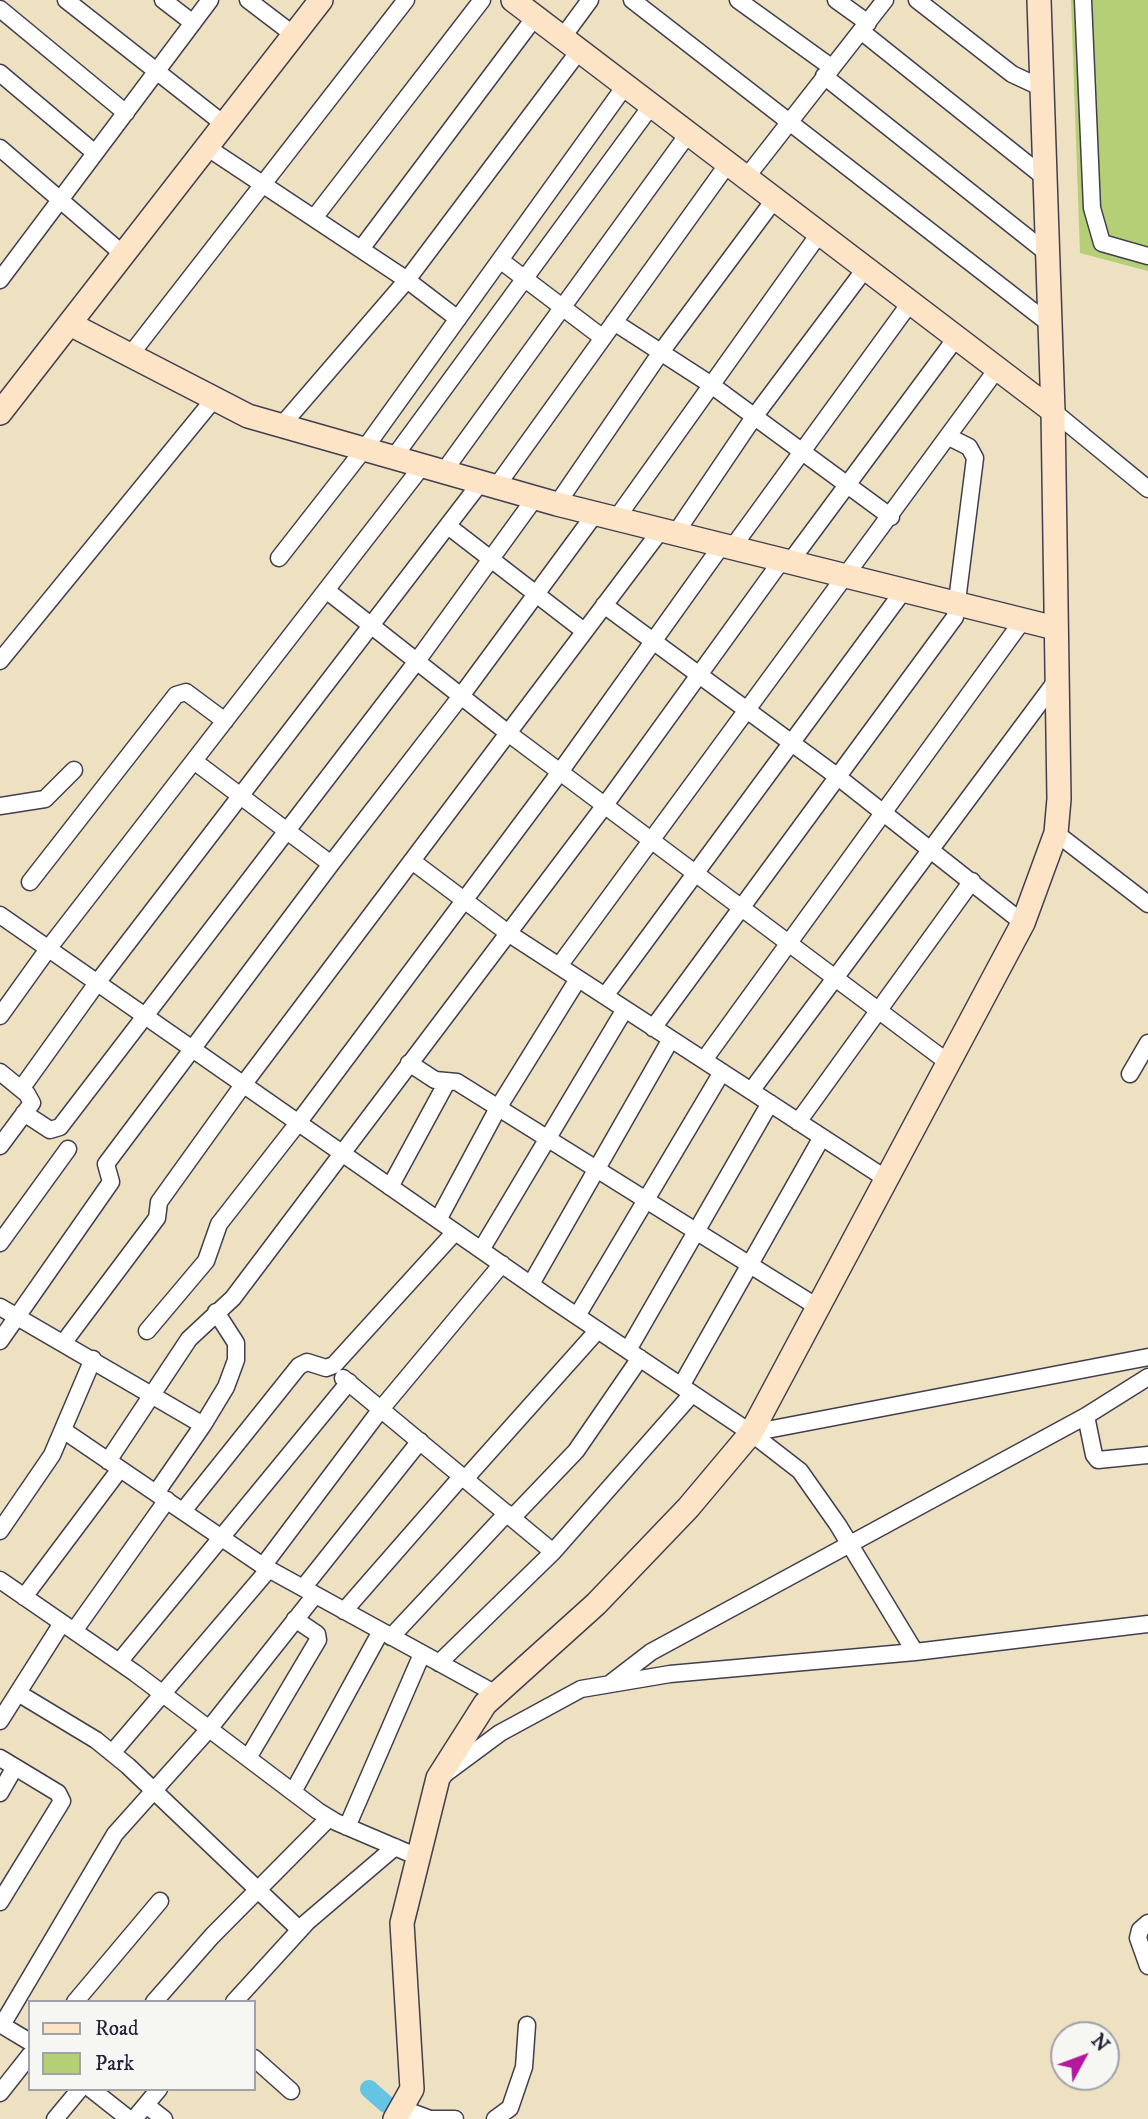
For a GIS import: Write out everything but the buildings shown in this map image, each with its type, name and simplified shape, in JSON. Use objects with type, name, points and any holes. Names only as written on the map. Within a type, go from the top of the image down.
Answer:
[{"type":"street","points":[[66,0],[155,73],[225,125]]},
{"type":"street","points":[[163,0],[193,23]]},
{"type":"street","points":[[0,280],[210,0]]},
{"type":"street","points":[[248,0],[295,35]]},
{"type":"street","points":[[0,413],[321,0]]},
{"type":"street","points":[[131,354],[265,185],[406,0]]},
{"type":"street","points":[[314,218],[482,0]]},
{"type":"street","points":[[513,0],[1053,411],[1148,489]]},
{"type":"street","points":[[282,425],[407,280],[570,44],[590,0]]},
{"type":"street","points":[[632,0],[1051,326]]},
{"type":"street","points":[[738,0],[1047,253]]},
{"type":"street","points":[[836,0],[1044,177]]},
{"type":"street","points":[[21,1089],[97,983],[448,526],[489,484],[614,322],[736,172],[790,121],[885,0]]},
{"type":"street","points":[[917,0],[1013,74],[1042,88]]},
{"type":"street","points":[[455,2119],[430,2119],[399,2114],[412,2089],[402,1923],[438,1778],[485,1704],[596,1604],[688,1508],[751,1433],[1023,923],[1056,833],[1059,799],[1053,411],[1039,0]]},
{"type":"street","points":[[1083,0],[1092,208],[1101,243],[1148,256]]},
{"type":"street","points":[[0,9],[126,113]]},
{"type":"street","points":[[361,249],[534,17]]},
{"type":"street","points":[[0,74],[95,153]]},
{"type":"street","points":[[279,558],[365,449],[625,86]]},
{"type":"street","points":[[394,457],[651,106]]},
{"type":"street","points":[[0,1016],[48,948],[326,590],[434,468],[562,307],[688,134]]},
{"type":"street","points":[[0,148],[124,254]]},
{"type":"street","points":[[208,148],[407,280],[458,319]]},
{"type":"street","points":[[24,1113],[50,1130],[60,1127],[416,661],[491,558],[546,501],[774,200]]},
{"type":"street","points":[[0,1340],[111,1182],[106,1164],[191,1048],[537,593],[605,516],[709,384],[819,234]]},
{"type":"street","points":[[500,261],[603,338]]},
{"type":"street","points":[[64,1342],[157,1218],[159,1202],[243,1085],[584,631],[668,532],[865,269]]},
{"type":"street","points":[[147,1331],[206,1261],[219,1224],[298,1123],[560,772],[653,642],[801,452],[910,303]]},
{"type":"street","points":[[614,322],[709,384],[891,517]]},
{"type":"street","points":[[70,324],[248,416],[546,501],[1055,628]]},
{"type":"street","points":[[24,1597],[114,1465],[152,1394],[188,1339],[233,1298],[605,806],[699,675],[956,338]]},
{"type":"street","points":[[559,966],[650,839],[848,577],[997,369]]},
{"type":"street","points":[[2,654],[214,398]]},
{"type":"street","points":[[653,1028],[949,627],[958,604],[975,458],[969,447],[949,437]]},
{"type":"street","points":[[448,526],[584,631]]},
{"type":"street","points":[[326,590],[508,733],[950,1064]]},
{"type":"street","points":[[605,996],[904,590]]},
{"type":"street","points":[[604,605],[838,777],[1023,923]]},
{"type":"street","points":[[704,1060],[1023,620]]},
{"type":"street","points":[[751,1091],[1056,681]]},
{"type":"street","points":[[30,881],[176,695],[187,692],[225,721]]},
{"type":"street","points":[[194,761],[331,864]]},
{"type":"street","points":[[0,806],[44,799],[74,770]]},
{"type":"street","points":[[1056,833],[1148,904]]},
{"type":"street","points":[[412,861],[508,933],[888,1180]]},
{"type":"street","points":[[798,1122],[972,881]]},
{"type":"street","points":[[1,918],[751,1433],[800,1471],[849,1544],[915,1652]]},
{"type":"street","points":[[438,1220],[498,1108],[578,979]]},
{"type":"street","points":[[481,1250],[625,1009]]},
{"type":"street","points":[[531,1284],[671,1039]]},
{"type":"street","points":[[1129,1074],[1148,1043]]},
{"type":"street","points":[[410,1063],[435,1080],[457,1082],[818,1308]]},
{"type":"street","points":[[0,1072],[32,1102],[0,1146]]},
{"type":"street","points":[[577,1316],[722,1072]]},
{"type":"street","points":[[390,1187],[447,1082]]},
{"type":"street","points":[[293,1792],[386,1634],[576,1451],[634,1354],[694,1231],[770,1103]]},
{"type":"street","points":[[439,1663],[553,1552],[687,1390],[749,1265],[822,1137]]},
{"type":"street","points":[[0,1243],[68,1149]]},
{"type":"street","points":[[330,1367],[455,1232]]},
{"type":"street","points":[[112,1753],[164,1695],[266,1568],[381,1409],[502,1264]]},
{"type":"street","points":[[0,1307],[203,1425]]},
{"type":"street","points":[[0,1721],[162,1497],[226,1387],[238,1351],[216,1312]]},
{"type":"street","points":[[344,1611],[598,1330]]},
{"type":"street","points":[[751,1433],[1148,1357]]},
{"type":"street","points":[[0,1531],[40,1474],[93,1359]]},
{"type":"street","points":[[183,1511],[299,1366],[307,1362],[330,1367],[553,1552]]},
{"type":"street","points":[[610,1684],[651,1652],[1086,1416],[1148,1377]]},
{"type":"street","points":[[119,1662],[349,1382]]},
{"type":"street","points":[[1086,1416],[1094,1455],[1098,1460],[1148,1455]]},
{"type":"street","points":[[62,1430],[266,1568],[496,1694]]},
{"type":"street","points":[[28,2041],[1,2024],[104,1850],[153,1790],[209,1729],[295,1619],[309,1592],[420,1441]]},
{"type":"street","points":[[0,1580],[119,1662],[329,1818],[418,1857]]},
{"type":"street","points":[[248,1759],[318,1640],[317,1634],[295,1619]]},
{"type":"street","points":[[438,1778],[500,1733],[581,1689],[670,1674],[915,1652],[1148,1624]]},
{"type":"street","points":[[347,1827],[422,1654]]},
{"type":"street","points":[[18,1693],[77,1728],[112,1753],[300,1930]]},
{"type":"street","points":[[0,1758],[58,1793],[62,1801],[0,1902]]},
{"type":"street","points":[[0,1793],[15,1767]]},
{"type":"street","points":[[156,2000],[329,1818]]},
{"type":"street","points":[[236,2000],[300,1930],[395,1847]]},
{"type":"street","points":[[77,2000],[160,1901]]},
{"type":"street","points":[[1148,1923],[1140,1930],[1138,1938],[1148,1966]]},
{"type":"street","points":[[495,2119],[510,2108],[524,2067],[527,2025]]},
{"type":"street","points":[[0,2093],[28,2058]]},
{"type":"street","points":[[256,2060],[291,2091]]},
{"type":"street","points":[[55,2119],[78,2091]]},
{"type":"street","points":[[94,2091],[132,2119],[157,2091]]},
{"type":"street","points":[[146,2105],[164,2119]]},
{"type":"green space","points":[[1071,0],[1148,0],[1148,271],[1080,253]]},
{"type":"waterway","points":[[369,2089],[386,2104]]}]
